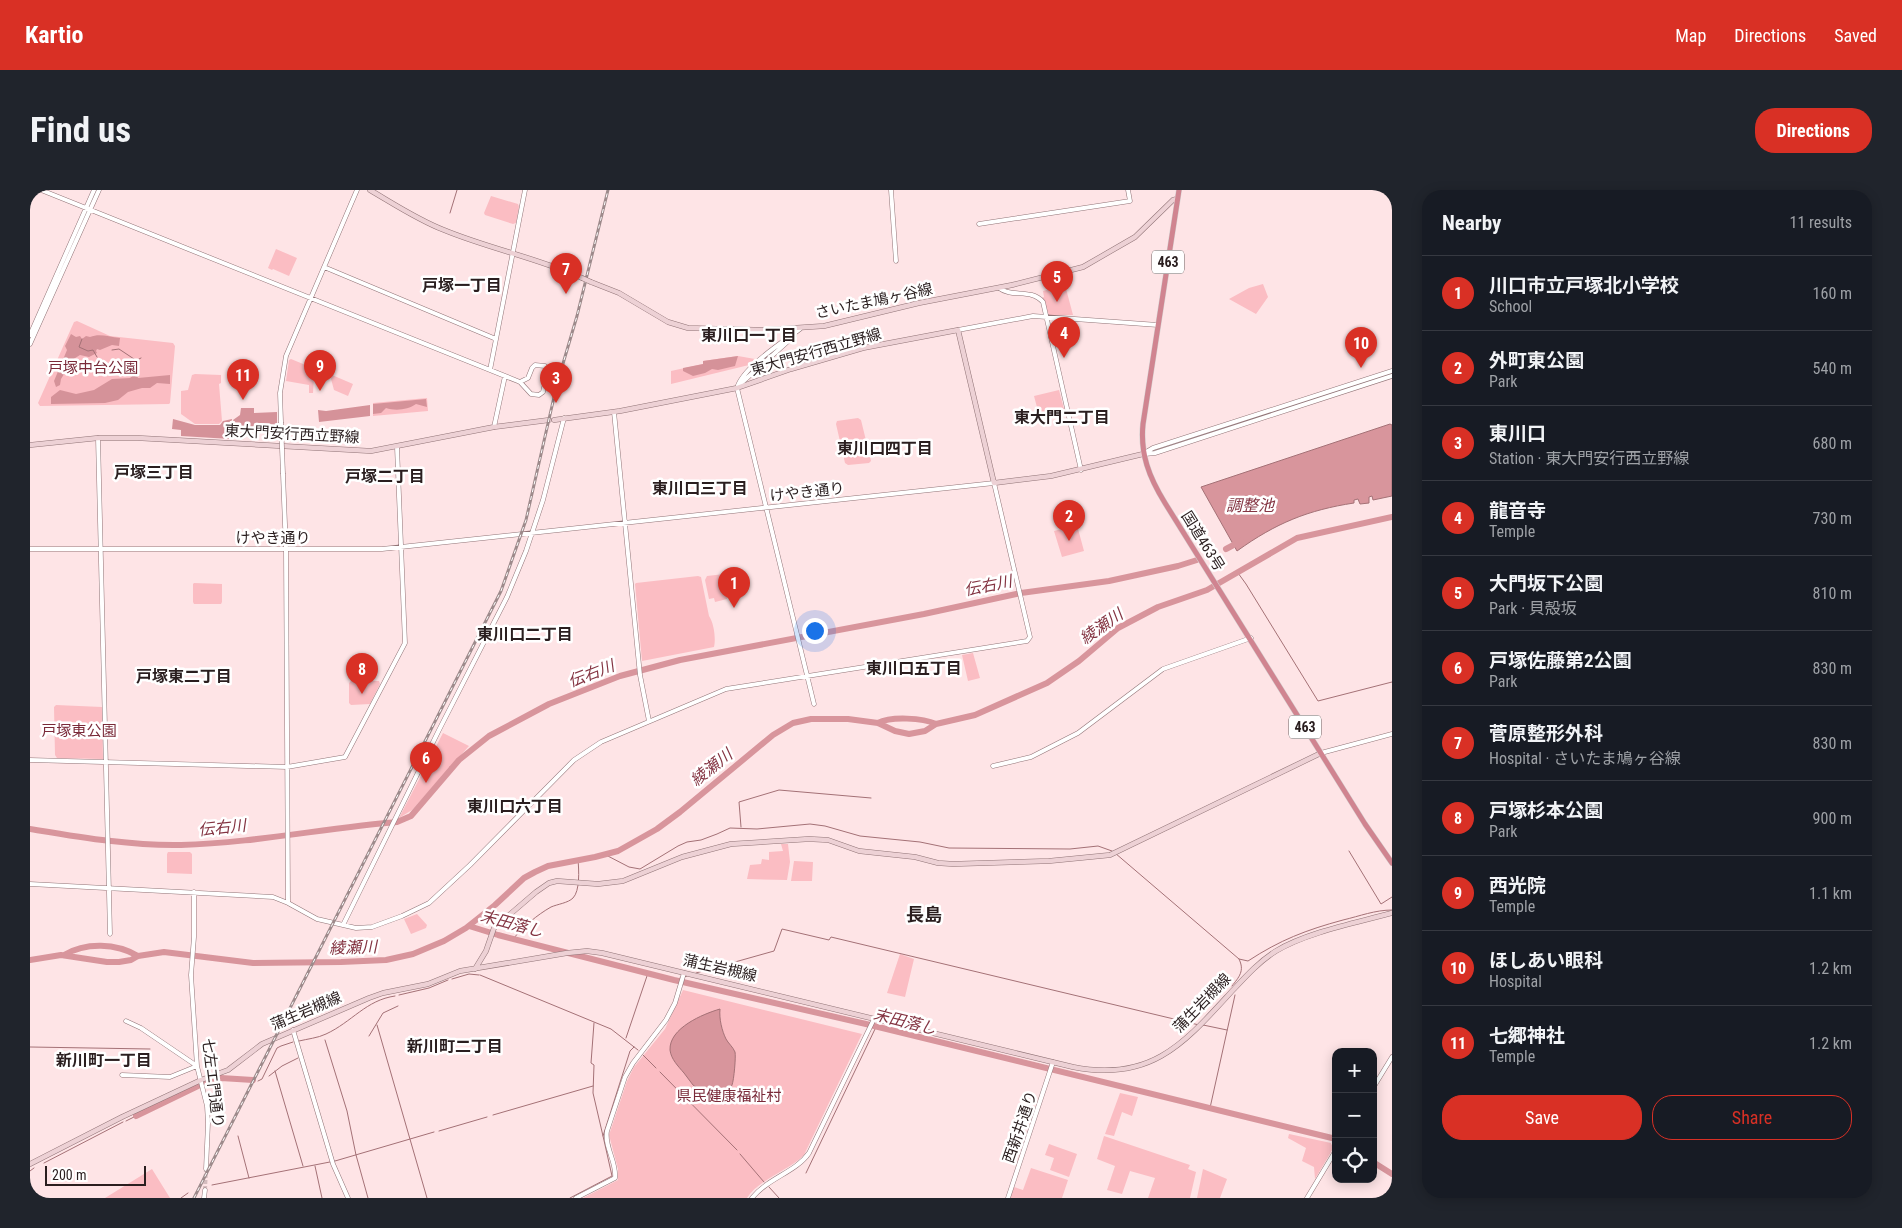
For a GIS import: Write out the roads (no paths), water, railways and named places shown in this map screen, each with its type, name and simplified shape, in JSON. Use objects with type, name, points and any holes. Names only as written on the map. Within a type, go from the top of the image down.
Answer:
[{"type":"highway","name":"国道463号","points":[[1179,190],[1143,424],[1143,454],[1150,478],[1321,753],[1392,863]]},
{"type":"main road","name":"さいたま鳩ヶ谷線","points":[[370,190],[440,229],[512,254],[551,265],[619,293],[658,317],[677,326],[700,329],[800,329],[824,326],[919,303],[999,288],[1067,272],[1090,264],[1135,237],[1172,200],[1178,199]]},
{"type":"main road","name":"東大門安行西立野線","points":[[30,445],[98,438],[151,438],[362,451],[397,447],[494,427],[614,412],[737,388],[863,348],[958,330]]},
{"type":"main road","points":[[958,330],[994,483],[1051,476],[1143,454]]},
{"type":"main road","points":[[475,969],[486,951],[493,931],[527,899],[549,883],[566,881],[598,884],[622,881],[682,857],[731,844],[819,839],[859,851],[915,857],[938,863],[972,865],[1049,861],[1110,854],[1321,753]]},
{"type":"main road","name":"蒲生岩槻線","points":[[30,1164],[122,1117],[201,1080],[228,1070],[262,1044],[293,1030],[382,993],[428,984],[460,971],[567,953],[587,951],[607,954],[1053,1062],[1088,1070],[1108,1071],[1129,1068],[1157,1059],[1189,1037],[1253,969],[1277,950],[1315,934],[1392,913]]},
{"type":"street","points":[[41,190],[520,382],[528,393],[539,395],[544,390],[548,370],[545,366],[535,365],[528,378],[520,382]]},
{"type":"street","points":[[30,334],[94,190]]},
{"type":"street","points":[[30,344],[99,190]]},
{"type":"street","points":[[288,903],[286,550],[280,392],[284,362],[290,344],[357,190]]},
{"type":"street","points":[[490,370],[525,190]]},
{"type":"street","points":[[891,190],[896,261]]},
{"type":"street","points":[[979,224],[1130,201],[1128,190]]},
{"type":"street","points":[[324,267],[496,339]]},
{"type":"street","points":[[999,288],[1004,291],[1032,294],[1043,302],[1081,470]]},
{"type":"street","points":[[958,330],[1020,318],[1047,317],[1158,325]]},
{"type":"street","points":[[800,329],[789,342],[769,357],[737,388],[814,704]]},
{"type":"street","points":[[1143,454],[1153,448],[1392,371]]},
{"type":"street","points":[[494,427],[505,376]]},
{"type":"street","points":[[1143,454],[1155,453],[1392,376]]},
{"type":"street","points":[[614,412],[639,666],[649,721]]},
{"type":"street","points":[[343,925],[507,597],[543,500],[564,418]]},
{"type":"street","points":[[98,438],[110,934]]},
{"type":"street","points":[[30,760],[288,767],[345,757],[405,643],[397,447]]},
{"type":"street","points":[[30,884],[273,897],[317,919],[356,928],[372,927],[409,913],[429,903],[574,760],[602,742],[649,721],[726,689],[1027,641],[1030,637],[994,483]]},
{"type":"street","name":"けやき通り","points":[[30,549],[372,549],[994,483]]},
{"type":"street","points":[[993,766],[1031,757],[1078,733],[1163,670],[1251,638]]},
{"type":"street","points":[[1321,753],[1392,734]]},
{"type":"street","name":"七左エ門通り","points":[[194,892],[194,941],[191,970],[197,1066],[208,1115],[206,1169]]},
{"type":"street","points":[[576,1198],[615,1178],[606,1139],[610,1122],[628,1072],[666,1020],[675,1003],[684,973]]},
{"type":"street","points":[[752,1198],[762,1188],[801,1162],[809,1153],[874,1019]]},
{"type":"street","points":[[126,1021],[141,1028],[197,1066]]},
{"type":"street","points":[[293,1030],[328,1149],[347,1198]]},
{"type":"street","points":[[1377,1081],[1392,1057]]},
{"type":"street","name":"西新井通り","points":[[1008,1198],[1053,1062]]},
{"type":"street","points":[[122,1075],[170,1077],[197,1066]]},
{"type":"street","points":[[1307,1198],[1332,1157]]},
{"type":"street","points":[[204,1198],[205,1190]]},
{"type":"water","name":"調整池","points":[[1390,424],[1392,425],[1392,496],[1373,500],[1372,496],[1369,497],[1369,503],[1360,504],[1358,499],[1354,500],[1354,503],[1307,514],[1279,525],[1237,551],[1201,487]]},
{"type":"water","points":[[720,1009],[722,1029],[735,1052],[735,1063],[733,1082],[729,1090],[719,1095],[714,1095],[693,1085],[675,1062],[670,1050],[671,1042],[675,1035],[688,1023]]},
{"type":"waterway","points":[[450,213],[457,190]]},
{"type":"waterway","points":[[82,339],[79,347],[88,351],[93,350],[97,357]]},
{"type":"waterway","points":[[112,350],[119,349],[137,361]]},
{"type":"waterway","name":"綾瀬川","points":[[30,960],[61,955],[119,962],[131,960],[138,956],[164,952],[253,963],[341,962],[386,960],[413,954],[444,941],[466,928],[495,905],[524,878],[535,872],[548,866],[618,851],[657,829],[773,735],[793,723],[811,719],[848,719],[878,723],[895,731],[909,734],[925,731],[936,724],[975,715],[1047,683],[1079,661],[1118,628],[1158,607],[1207,590],[1297,538],[1392,517]]},
{"type":"waterway","name":"伝右川","points":[[1226,549],[1241,541]]},
{"type":"waterway","name":"伝右川","points":[[30,829],[86,838],[181,845],[208,844],[397,822],[411,816],[459,760],[489,736],[549,704],[620,676],[680,660],[924,614],[1021,593],[1109,581],[1197,560]]},
{"type":"waterway","points":[[1238,573],[1318,701],[1392,682]]},
{"type":"waterway","points":[[878,723],[891,719],[907,719],[923,720],[936,724]]},
{"type":"waterway","points":[[741,827],[739,802],[779,790],[871,798]]},
{"type":"waterway","points":[[604,854],[629,867],[640,869],[678,846],[687,842],[701,840],[730,828],[757,829],[810,824],[825,826],[860,836],[920,842],[949,848],[1070,849],[1098,846],[1112,851]]},
{"type":"waterway","points":[[1349,851],[1381,904],[1392,897]]},
{"type":"waterway","points":[[1115,853],[1239,959],[1248,961],[1282,941],[1305,932],[1368,914],[1392,910]]},
{"type":"waterway","points":[[513,939],[526,925],[551,907],[573,898],[578,886],[578,860]]},
{"type":"waterway","name":"末田落し","points":[[469,926],[674,980],[866,1024],[1332,1138]]},
{"type":"waterway","points":[[696,973],[774,951],[782,929],[829,940],[831,937],[1199,1025]]},
{"type":"waterway","points":[[64,955],[82,948],[101,946],[120,949],[138,956]]},
{"type":"waterway","points":[[1232,986],[1239,977],[1241,970],[1239,959]]},
{"type":"waterway","points":[[626,1038],[648,973]]},
{"type":"waterway","points":[[452,979],[469,974],[479,975]]},
{"type":"waterway","points":[[480,975],[611,1029],[638,1050]]},
{"type":"waterway","name":"末田落し","points":[[674,980],[687,976]]},
{"type":"waterway","points":[[399,995],[429,988],[448,980]]},
{"type":"waterway","points":[[1210,1108],[1235,995]]},
{"type":"waterway","points":[[299,1041],[326,1034],[376,1002],[395,996]]},
{"type":"waterway","points":[[369,1036],[383,1013],[398,1006]]},
{"type":"waterway","points":[[594,1023],[591,1063],[594,1065],[593,1093],[603,1136]]},
{"type":"waterway","points":[[377,1025],[427,1198]]},
{"type":"waterway","points":[[1203,1025],[1227,1030]]},
{"type":"waterway","points":[[806,1173],[876,1027]]},
{"type":"waterway","points":[[325,1040],[347,1111],[356,1155],[368,1198]]},
{"type":"waterway","points":[[258,1081],[262,1079],[277,1048],[293,1042]]},
{"type":"waterway","points":[[30,1047],[150,1049]]},
{"type":"waterway","points":[[570,1198],[612,1176],[603,1136],[630,1051],[634,1047]]},
{"type":"waterway","points":[[643,1055],[656,1068]]},
{"type":"waterway","points":[[269,1076],[282,1066],[298,1058]]},
{"type":"waterway","points":[[275,1071],[303,1166]]},
{"type":"waterway","points":[[660,1072],[737,1150]]},
{"type":"waterway","points":[[205,1082],[221,1078],[253,1080]]},
{"type":"waterway","points":[[136,1116],[200,1085]]},
{"type":"waterway","points":[[493,1115],[593,1086]]},
{"type":"waterway","points":[[126,1121],[136,1116]]},
{"type":"waterway","points":[[439,1131],[487,1117]]},
{"type":"waterway","points":[[44,1163],[123,1122]]},
{"type":"waterway","points":[[212,1185],[335,1161],[434,1132]]},
{"type":"waterway","points":[[238,1136],[249,1178]]},
{"type":"waterway","points":[[740,1154],[764,1182]]},
{"type":"waterway","name":"末田落し","points":[[1377,1165],[1392,1174]]},
{"type":"waterway","points":[[315,1166],[322,1198]]},
{"type":"waterway","points":[[30,1171],[34,1168]]},
{"type":"waterway","points":[[769,1187],[779,1198]]},
{"type":"waterway","points":[[181,1198],[188,1193]]},
{"type":"tunnel","points":[[205,1190],[206,1169]]},
{"type":"railway","points":[[194,1198],[501,591],[526,520],[557,384],[577,316],[608,190]]},
{"type":"place","name":"菅原整形外科","points":[[566,294]]},
{"type":"place","name":"大門坂下公園","points":[[1057,302]]},
{"type":"place","name":"龍音寺","points":[[1064,358]]},
{"type":"place","name":"ほしあい眼科","points":[[1361,368]]},
{"type":"place","name":"西光院","points":[[320,391]]},
{"type":"place","name":"七郷神社","points":[[243,400]]},
{"type":"place","name":"東川口","points":[[556,403]]},
{"type":"place","name":"外町東公園","points":[[1069,541]]},
{"type":"place","name":"川口市立戸塚北小学校","points":[[734,608]]},
{"type":"place","name":"戸塚杉本公園","points":[[362,694]]},
{"type":"place","name":"戸塚佐藤第2公園","points":[[426,783]]},
{"type":"district","name":"戸塚一丁目","points":[[462,285]]},
{"type":"district","name":"東川口一丁目","points":[[749,335]]},
{"type":"district","name":"東大門二丁目","points":[[1062,417]]},
{"type":"district","name":"東川口四丁目","points":[[885,448]]},
{"type":"district","name":"戸塚三丁目","points":[[154,472]]},
{"type":"district","name":"戸塚二丁目","points":[[385,476]]},
{"type":"district","name":"東川口三丁目","points":[[700,488]]},
{"type":"district","name":"東川口二丁目","points":[[525,634]]},
{"type":"district","name":"東川口五丁目","points":[[914,668]]},
{"type":"district","name":"戸塚東二丁目","points":[[184,676]]},
{"type":"district","name":"東川口六丁目","points":[[515,806]]},
{"type":"district","name":"長島","points":[[924,915]]},
{"type":"district","name":"新川町二丁目","points":[[455,1046]]},
{"type":"district","name":"新川町一丁目","points":[[104,1060]]},
{"type":"park label","name":"戸塚中台公園","points":[[93,368]]},
{"type":"park label","name":"戸塚東公園","points":[[79,731]]},
{"type":"park label","name":"県民健康福祉村","points":[[729,1096]]}]
